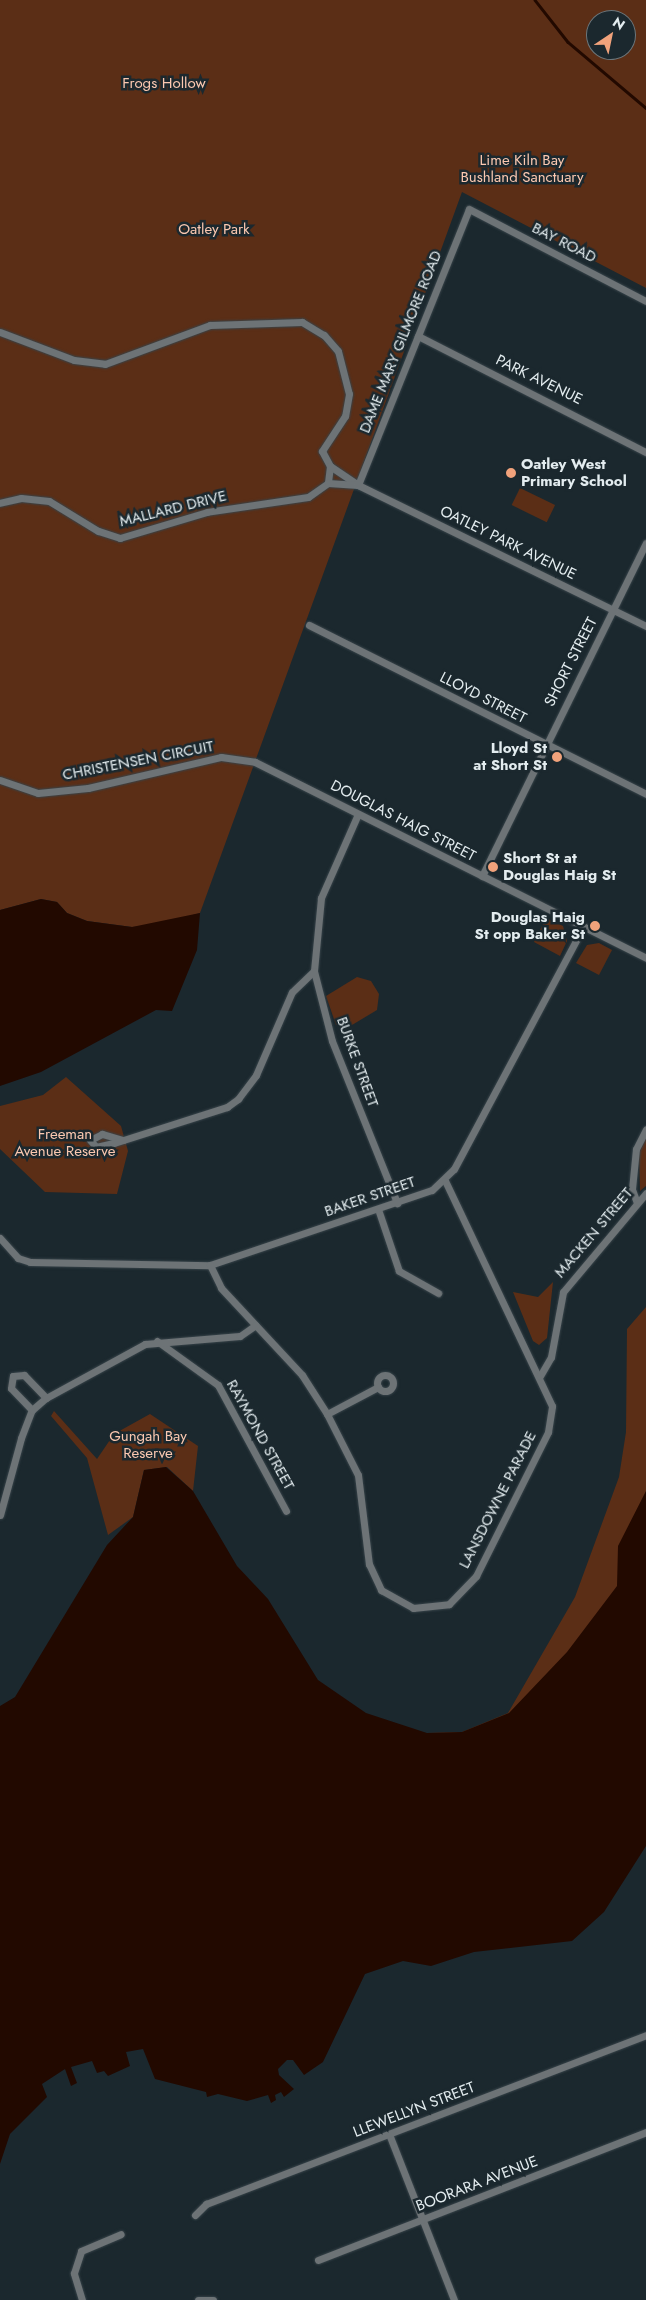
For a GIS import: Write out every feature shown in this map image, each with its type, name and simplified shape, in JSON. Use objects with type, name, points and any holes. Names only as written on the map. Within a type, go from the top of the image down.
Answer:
[{"type":"street","name":"BAY ROAD","points":[[469,209],[646,301]]},
{"type":"street","name":"DAME MARY GILMORE ROAD","points":[[358,485],[469,209]]},
{"type":"street","points":[[0,332],[74,360],[105,364],[210,325],[302,322],[332,343],[347,379],[345,416],[322,451],[330,466],[358,485]]},
{"type":"street","name":"PARK AVENUE","points":[[418,336],[646,452]]},
{"type":"street","points":[[330,466],[328,483],[358,485]]},
{"type":"street","name":"MALLARD DRIVE","points":[[0,503],[22,498],[56,503],[98,532],[120,538],[207,512],[308,497],[328,483]]},
{"type":"street","name":"OATLEY PARK AVENUE","points":[[358,485],[646,626]]},
{"type":"street","name":"SHORT STREET","points":[[482,876],[545,744],[646,543]]},
{"type":"street","name":"LLOYD STREET","points":[[309,625],[646,794]]},
{"type":"street","name":"CHRISTENSEN CIRCUIT","points":[[0,780],[38,793],[88,788],[221,757],[255,762]]},
{"type":"street","name":"DOUGLAS HAIG STREET","points":[[255,762],[646,958]]},
{"type":"street","name":"BURKE STREET","points":[[358,814],[320,898],[314,971],[330,1036],[397,1203]]},
{"type":"street","points":[[445,1181],[583,927]]},
{"type":"street","points":[[123,1140],[238,1099],[256,1075],[292,992],[314,971]]},
{"type":"street","points":[[637,1203],[632,1190],[636,1149],[646,1129]]},
{"type":"street","name":"BAKER STREET","points":[[0,1238],[18,1258],[30,1262],[210,1265],[397,1203],[445,1181]]},
{"type":"street","name":"LANSDOWNE PARADE","points":[[210,1265],[221,1288],[306,1379],[327,1414],[358,1476],[375,1581],[403,1605],[431,1609],[456,1600],[473,1580],[548,1432],[552,1406],[540,1376],[445,1181]]},
{"type":"street","name":"MACKEN STREET","points":[[540,1376],[551,1357],[563,1292],[646,1193]]},
{"type":"street","points":[[378,1209],[399,1271],[438,1292]]},
{"type":"street","points":[[0,1515],[32,1410],[46,1398],[138,1346],[157,1341],[240,1336],[256,1325]]},
{"type":"street","name":"RAYMOND STREET","points":[[157,1341],[218,1385],[286,1511]]},
{"type":"street","points":[[32,1410],[11,1388],[13,1376],[22,1374],[46,1398]]},
{"type":"street","points":[[327,1414],[378,1387]]},
{"type":"street","name":"LLEWELLYN STREET","points":[[194,2215],[206,2204],[646,2035]]},
{"type":"street","name":"BOORARA AVENUE","points":[[318,2260],[646,2132]]},
{"type":"street","points":[[389,2134],[454,2300]]},
{"type":"street","points":[[82,2300],[74,2274],[81,2251],[120,2234]]},
{"type":"street","points":[[198,2300],[212,2300]]},
{"type":"green space","name":"Oatley Park","points":[[0,0],[646,0],[646,288],[462,192],[200,913],[158,925],[132,927],[87,921],[67,913],[57,902],[41,899],[0,910]]},
{"type":"green space","points":[[520,488],[555,505],[547,522],[512,505]]},
{"type":"green space","points":[[546,918],[563,926],[567,941],[560,956],[534,942]]},
{"type":"green space","points":[[599,943],[612,950],[599,975],[576,963],[587,945]]},
{"type":"green space","points":[[357,977],[371,981],[379,994],[377,1010],[352,1025],[336,1025],[326,996]]},
{"type":"green space","name":"Freeman Avenue Reserve","points":[[66,1077],[121,1126],[128,1151],[117,1194],[45,1192],[0,1149],[0,1106],[43,1095]]},
{"type":"green space","points":[[646,1135],[646,1186],[640,1191],[639,1148]]},
{"type":"green space","points":[[553,1282],[547,1338],[539,1345],[533,1341],[513,1292],[538,1297]]},
{"type":"green space","points":[[646,1307],[646,1623],[502,1738],[427,1733],[462,1732],[508,1713],[575,1597],[619,1477],[626,1432],[627,1329]]},
{"type":"green space","name":"Gungah Bay Reserve","points":[[54,1411],[97,1459],[114,1434],[150,1414],[198,1446],[193,1491],[167,1467],[144,1470],[133,1517],[108,1535],[87,1458],[51,1416]]},
{"type":"shaded area","points":[[41,899],[57,902],[67,913],[87,921],[132,927],[200,913],[197,950],[172,1011],[156,1010],[41,1072],[0,1086],[0,910]]},
{"type":"shaded area","points":[[166,1467],[193,1491],[237,1566],[268,1599],[318,1680],[366,1713],[427,1733],[462,1732],[509,1713],[567,1652],[617,1586],[618,1546],[646,1491],[646,1846],[604,1912],[572,1941],[474,1952],[431,1966],[403,1961],[365,1974],[323,2062],[304,2075],[293,2060],[287,2060],[278,2069],[279,2075],[294,2089],[284,2097],[281,2092],[275,2095],[276,2100],[271,2103],[268,2095],[247,2101],[218,2094],[207,2097],[206,2092],[155,2079],[143,2049],[126,2052],[130,2066],[108,2076],[104,2071],[97,2073],[92,2061],[71,2067],[77,2083],[71,2086],[65,2069],[42,2084],[47,2097],[10,2134],[0,2164],[0,1706],[15,1697],[107,1545],[133,1517],[144,1470]]},
{"type":"waterway","points":[[535,0],[568,42],[646,108]]},
{"type":"place","name":"Oatley West Primary School","points":[[511,473]]},
{"type":"place","name":"Lloyd St at Short St","points":[[557,757]]},
{"type":"place","name":"Short St at Douglas Haig St","points":[[493,867]]},
{"type":"place","name":"Douglas Haig St opp Baker St","points":[[595,926]]},
{"type":"park label","name":"Frogs Hollow","points":[[164,84]]},
{"type":"park label","name":"Lime Kiln Bay Bushland Sanctuary","points":[[522,168]]}]
